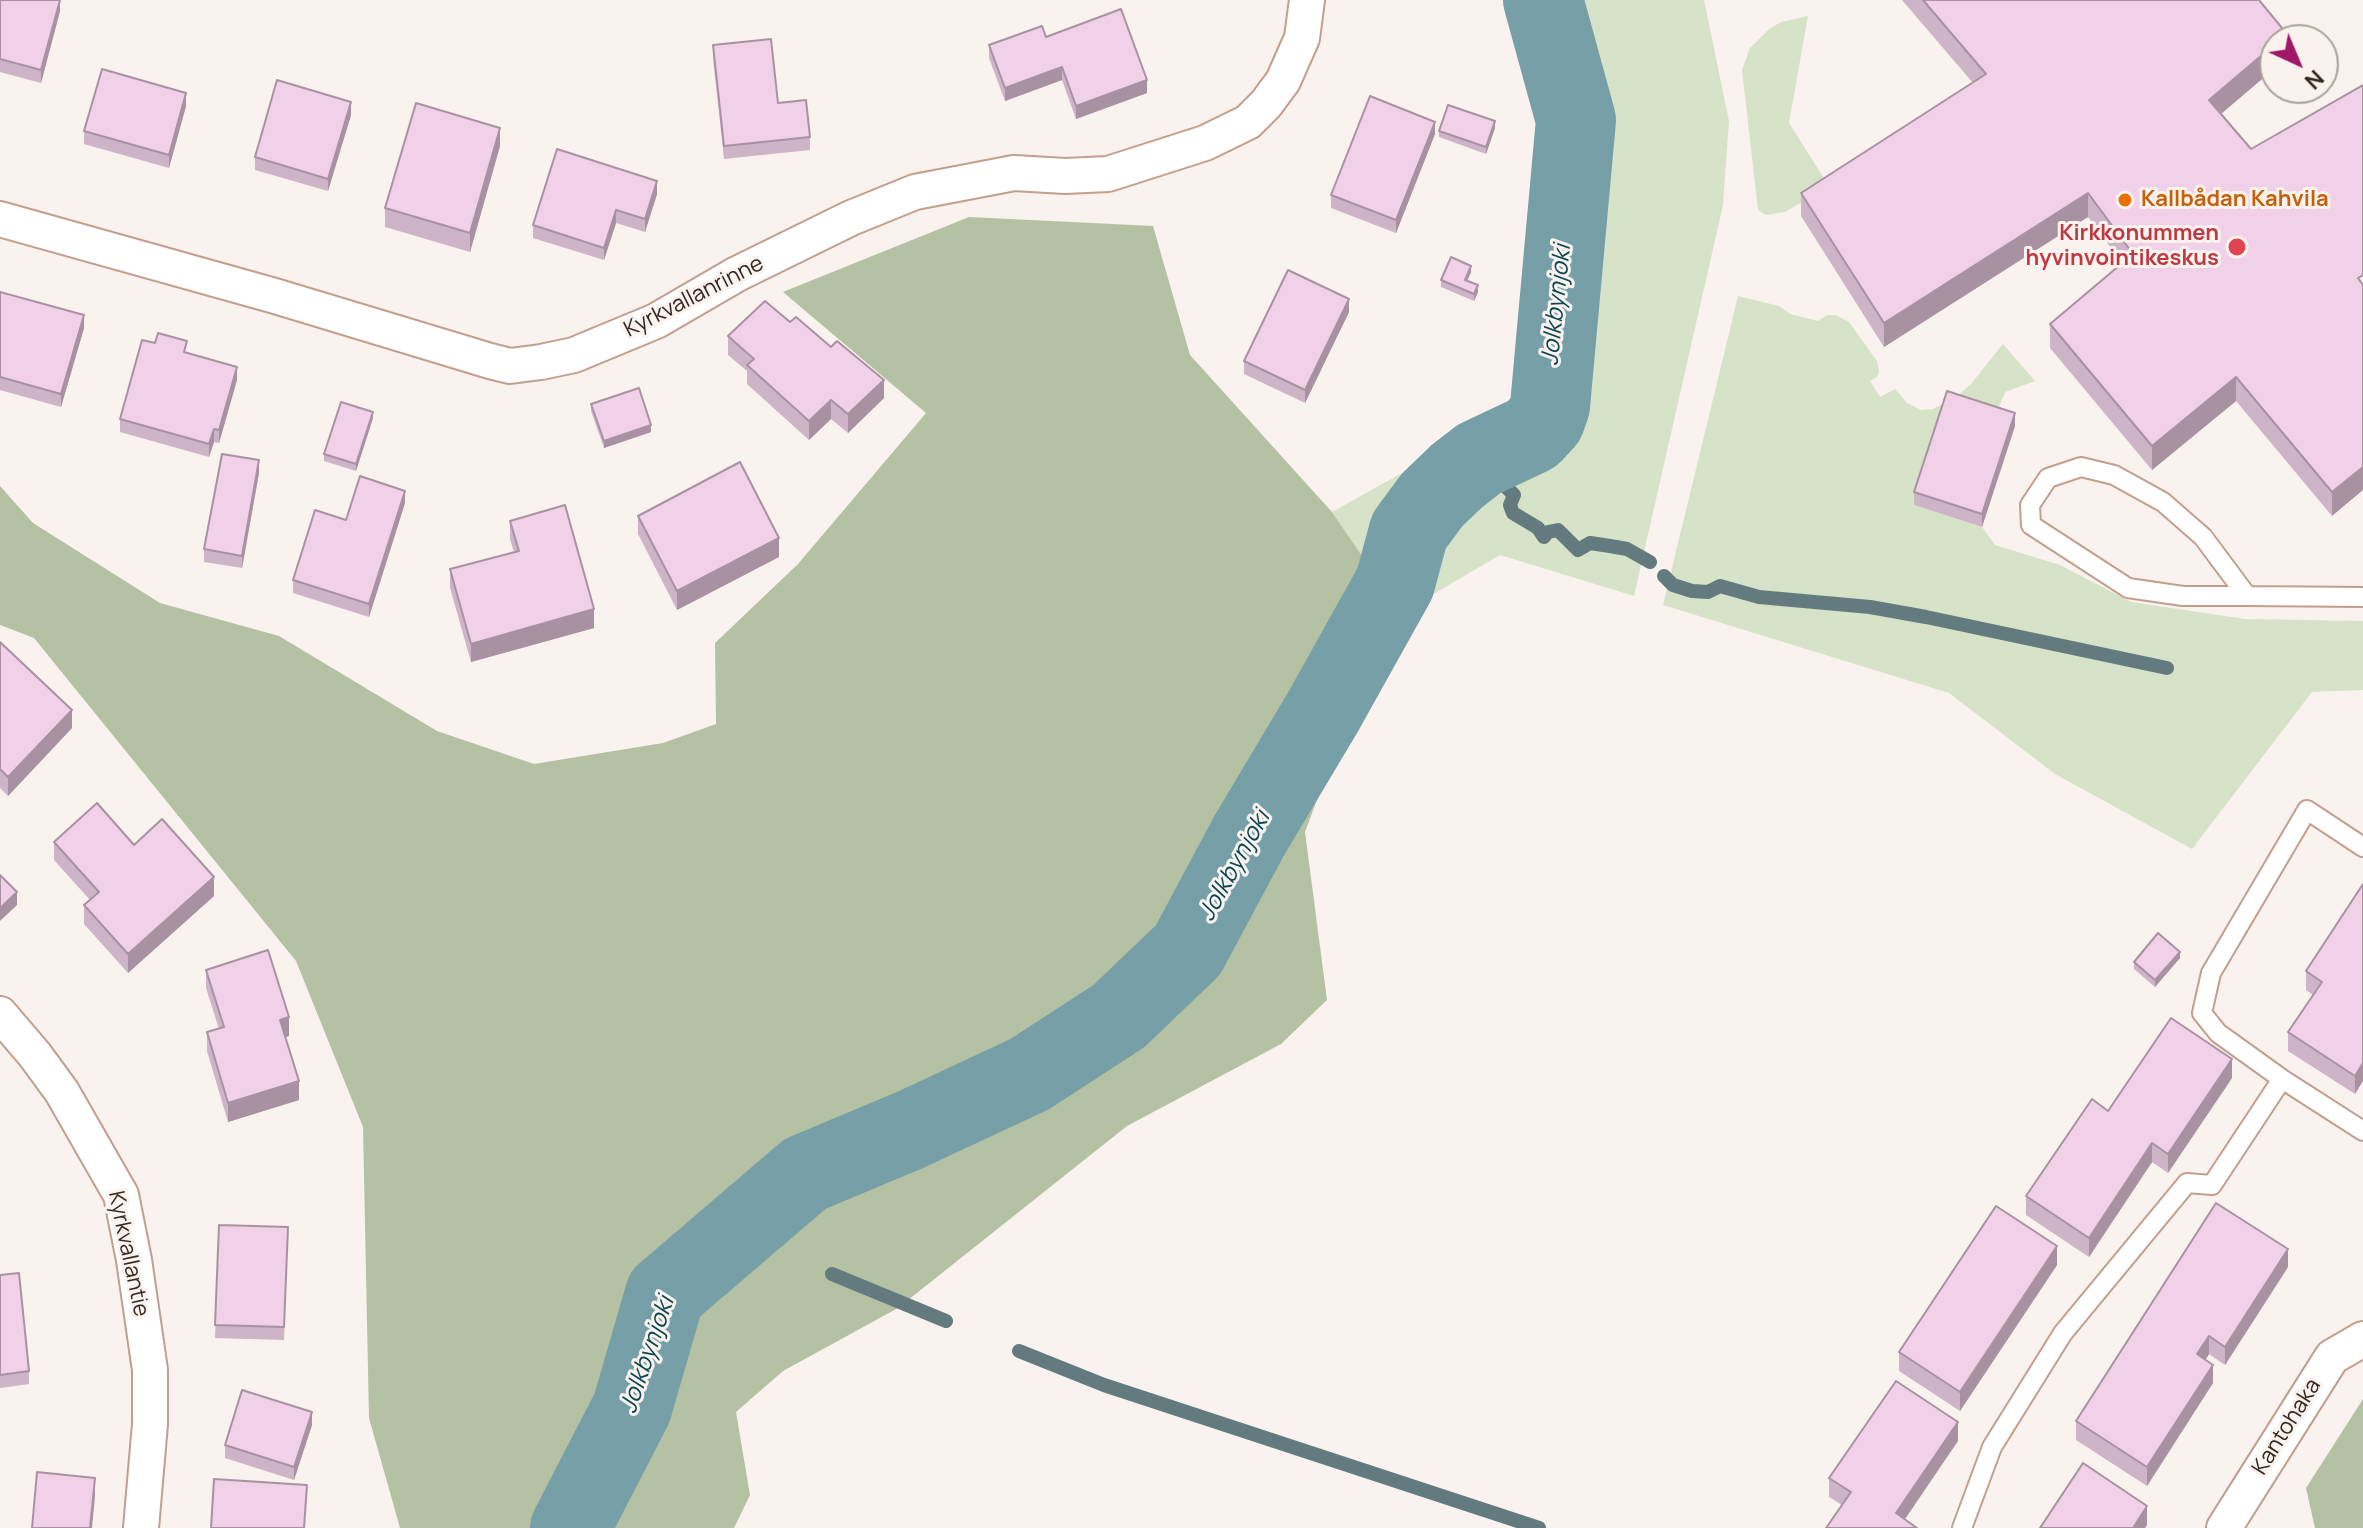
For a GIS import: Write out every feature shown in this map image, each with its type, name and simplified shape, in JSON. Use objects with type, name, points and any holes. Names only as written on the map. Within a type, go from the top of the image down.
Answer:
[{"type":"street","name":"Kyrkvallanrinne","points":[[0,219],[316,307],[490,361],[510,366],[541,362],[574,355],[656,321],[751,267],[851,218],[915,192],[1014,173],[1065,176],[1108,174],[1205,143],[1248,122],[1283,81],[1302,38],[1307,0]]},
{"type":"street","name":"Kyrkvallantie","points":[[0,1014],[62,1092],[121,1195],[150,1370],[150,1424],[141,1528]]},
{"type":"street","name":"Kantohaka","points":[[2224,1528],[2332,1357],[2363,1339]]},
{"type":"lane","points":[[2247,596],[2203,537],[2163,502],[2114,475],[2081,467],[2048,478],[2030,505],[2031,525],[2128,588],[2183,596],[2363,597]]},
{"type":"lane","points":[[2363,847],[2307,810],[2211,973],[2202,1013],[2218,1033],[2363,1131]]},
{"type":"lane","points":[[1962,1528],[1992,1447],[2063,1333],[2187,1183],[2212,1185],[2282,1079]]},
{"type":"green space","points":[[1503,0],[1704,0],[1729,121],[1723,205],[1634,596],[1500,555],[1401,613],[1332,512],[1517,409],[1553,132]]},
{"type":"green space","points":[[1808,16],[1789,123],[1829,186],[1785,212],[1766,215],[1758,210],[1742,70],[1750,48],[1769,29],[1781,22]]},
{"type":"green space","points":[[969,217],[1153,226],[1190,355],[1332,512],[1401,613],[1343,730],[1305,832],[1327,1000],[1281,1044],[1127,1126],[898,1308],[783,1371],[736,1412],[750,1495],[734,1528],[400,1528],[369,1418],[363,1127],[296,961],[34,638],[0,625],[0,486],[33,523],[160,603],[279,636],[437,731],[534,764],[663,743],[716,724],[715,643],[798,564],[926,413],[783,292]]},
{"type":"green space","points":[[1738,296],[1779,306],[1790,314],[1818,321],[1827,315],[1836,315],[1849,322],[1877,361],[1877,377],[1870,381],[1880,397],[1895,389],[1907,403],[1921,410],[1933,409],[1956,397],[1971,384],[2003,344],[2035,381],[2005,392],[1994,419],[1914,505],[1982,527],[1995,545],[2060,565],[2131,602],[2245,619],[2363,621],[2363,690],[2312,692],[2192,849],[2055,774],[1949,693],[1663,605]]},
{"type":"green space","points":[[2363,1399],[2363,1528],[2315,1528],[2306,1488]]},
{"type":"building","points":[[0,0],[60,0],[41,70],[0,59]]},
{"type":"building","name":"Kirkkonummen hyvinvointikeskus","points":[[1923,0],[2259,0],[2279,24],[2259,24],[2259,58],[2209,100],[2251,149],[2330,104],[2339,104],[2339,99],[2363,85],[2363,275],[2358,278],[2363,285],[2363,467],[2332,492],[2236,377],[2152,446],[2050,324],[2133,254],[2088,193],[1884,323],[1801,193],[1986,74]]},
{"type":"building","points":[[1121,9],[1147,80],[1076,106],[1062,67],[1005,88],[989,45],[1042,26],[1046,37]]},
{"type":"building","points":[[771,39],[778,103],[806,100],[810,137],[724,146],[713,45]]},
{"type":"building","points":[[102,69],[186,93],[169,155],[84,131]]},
{"type":"building","points":[[277,80],[351,102],[328,179],[255,157]]},
{"type":"building","points":[[1370,96],[1435,122],[1396,220],[1331,195]]},
{"type":"building","points":[[416,103],[500,128],[470,233],[385,208]]},
{"type":"building","points":[[1448,105],[1495,121],[1486,147],[1439,131]]},
{"type":"building","points":[[557,149],[657,181],[645,219],[616,210],[604,248],[533,225]]},
{"type":"building","points":[[1451,257],[1471,266],[1465,280],[1478,285],[1474,294],[1441,280]]},
{"type":"building","points":[[1288,270],[1349,299],[1305,390],[1244,361]]},
{"type":"building","points":[[0,292],[84,315],[61,394],[0,377]]},
{"type":"building","points":[[765,301],[790,322],[796,317],[831,347],[837,341],[884,380],[848,414],[831,400],[809,421],[747,365],[754,359],[728,336]]},
{"type":"building","points":[[158,333],[187,341],[184,352],[237,367],[219,430],[214,429],[209,444],[120,419],[142,340],[155,343]]},
{"type":"building","points":[[639,388],[651,425],[604,441],[591,404]]},
{"type":"building","points":[[1947,391],[2015,413],[1982,514],[1914,492]]},
{"type":"building","points":[[341,402],[373,412],[356,464],[324,454]]},
{"type":"building","points":[[222,454],[259,460],[242,556],[204,549]]},
{"type":"building","points":[[740,462],[779,538],[677,591],[638,516]]},
{"type":"building","points":[[360,476],[405,491],[369,604],[293,580],[315,510],[346,520]]},
{"type":"building","points":[[565,505],[594,609],[471,644],[450,569],[519,551],[510,521]]},
{"type":"building","points":[[0,642],[72,710],[8,777],[0,769]]},
{"type":"building","points":[[97,803],[134,845],[162,819],[214,877],[128,954],[84,905],[99,892],[54,842]]},
{"type":"building","points":[[0,875],[17,892],[0,908]]},
{"type":"building","points":[[2363,884],[2363,1063],[2355,1076],[2288,1032],[2322,982],[2306,971]]},
{"type":"building","points":[[2158,933],[2180,952],[2155,980],[2134,962]]},
{"type":"building","points":[[268,950],[289,1017],[280,1020],[299,1081],[228,1103],[207,1032],[224,1027],[206,970]]},
{"type":"building","points":[[2171,1018],[2232,1059],[2168,1154],[2152,1143],[2089,1238],[2026,1196],[2092,1099],[2108,1111]]},
{"type":"building","points":[[2216,1203],[2288,1249],[2225,1347],[2209,1336],[2197,1354],[2213,1365],[2147,1467],[2076,1421]]},
{"type":"building","points":[[1996,1206],[2057,1246],[1960,1392],[1899,1352]]},
{"type":"building","points":[[219,1225],[288,1227],[284,1327],[215,1325]]},
{"type":"building","points":[[19,1273],[29,1371],[0,1375],[0,1275]]},
{"type":"building","points":[[1896,1381],[1958,1422],[1896,1513],[1917,1528],[1826,1528],[1851,1492],[1829,1478]]},
{"type":"building","points":[[242,1390],[312,1412],[294,1467],[225,1445]]},
{"type":"building","points":[[2083,1463],[2147,1506],[2133,1528],[2040,1528]]},
{"type":"building","points":[[37,1472],[95,1478],[90,1528],[32,1528]]},
{"type":"building","points":[[214,1479],[307,1485],[304,1528],[211,1528]]},
{"type":"waterway","name":"Jolkbynjoki","points":[[570,1528],[632,1408],[665,1294],[805,1174],[910,1130],[1030,1074],[1119,1016],[1188,950],[1249,836],[1395,583],[1409,531],[1432,500],[1457,476],[1479,459],[1532,434],[1545,420],[1550,406],[1576,120],[1543,0]]},
{"type":"waterway","points":[[1479,459],[1514,495],[1510,505],[1513,513],[1538,528],[1544,537],[1548,532],[1558,530],[1578,550],[1590,543],[1610,546],[1627,549],[1650,562]]},
{"type":"waterway","points":[[1664,576],[1673,585],[1692,591],[1708,592],[1720,586],[1759,597],[1870,607],[2167,668]]},
{"type":"waterway","points":[[832,1274],[946,1321]]},
{"type":"waterway","points":[[1019,1351],[1104,1385],[1539,1528]]},
{"type":"place","name":"Kallbådan Kahvila","points":[[2125,200]]},
{"type":"place","name":"Kirkkonummen hyvinvointikeskus","points":[[2237,247]]}]
